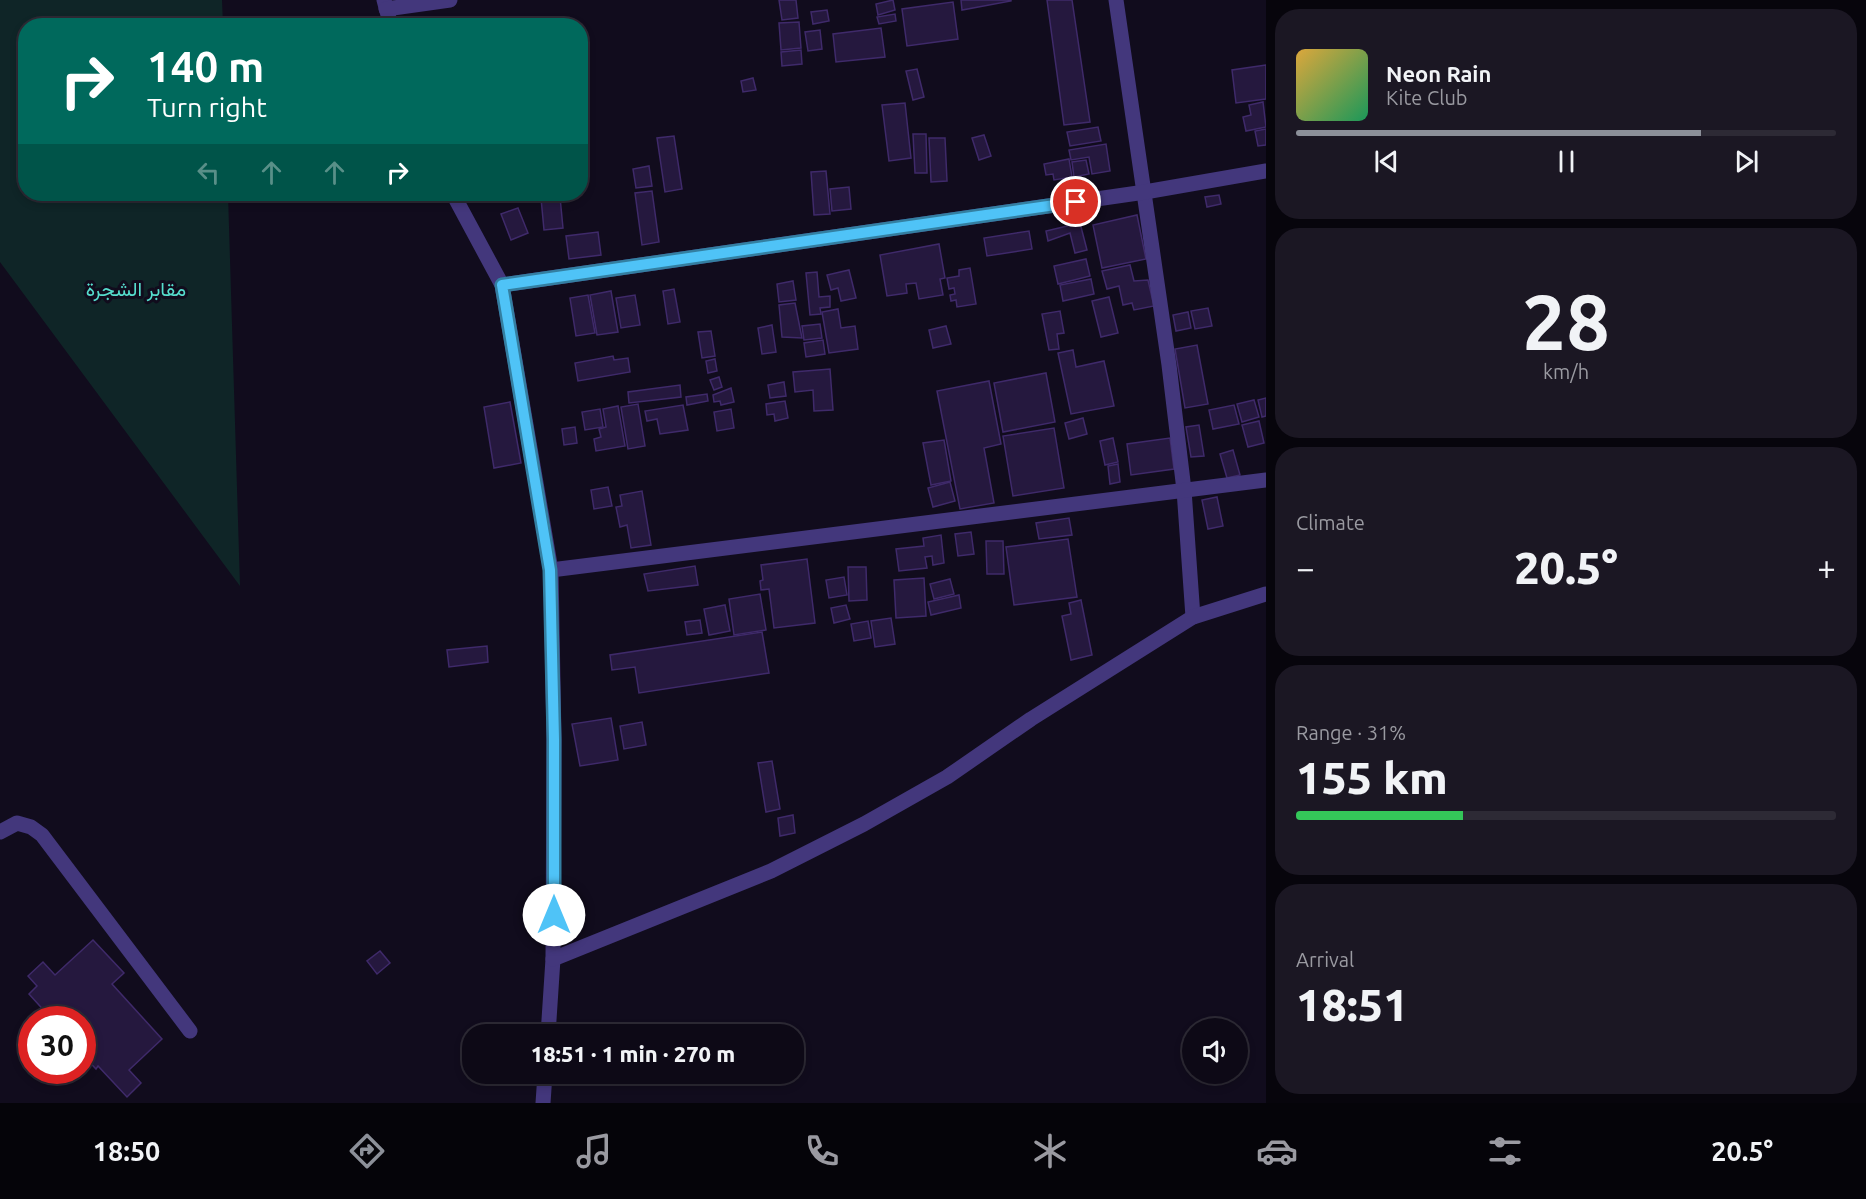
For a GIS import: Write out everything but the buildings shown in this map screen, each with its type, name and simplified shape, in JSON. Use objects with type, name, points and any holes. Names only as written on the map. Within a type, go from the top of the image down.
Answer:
[{"type":"street","points":[[385,4],[450,0]]},
{"type":"street","points":[[1116,0],[1145,192],[1184,490],[1193,617]]},
{"type":"street","points":[[502,285],[1145,192],[1266,171]]},
{"type":"street","points":[[457,201],[502,285],[550,570],[554,739],[553,959],[549,1024]]},
{"type":"street","points":[[550,570],[1266,480]]},
{"type":"street","points":[[553,959],[771,871],[864,824],[947,777],[1031,719],[1193,617],[1266,594]]},
{"type":"street","points":[[0,832],[17,823],[31,827],[42,835],[190,1031]]},
{"type":"street","points":[[543,1103],[544,1084]]},
{"type":"green space","name":"مقابر الشجرة","points":[[0,0],[222,0],[223,18],[18,18],[18,201],[228,201],[240,586],[0,262]]},
{"type":"route","points":[[554,915],[554,739],[550,570],[502,285],[1076,202]]}]
